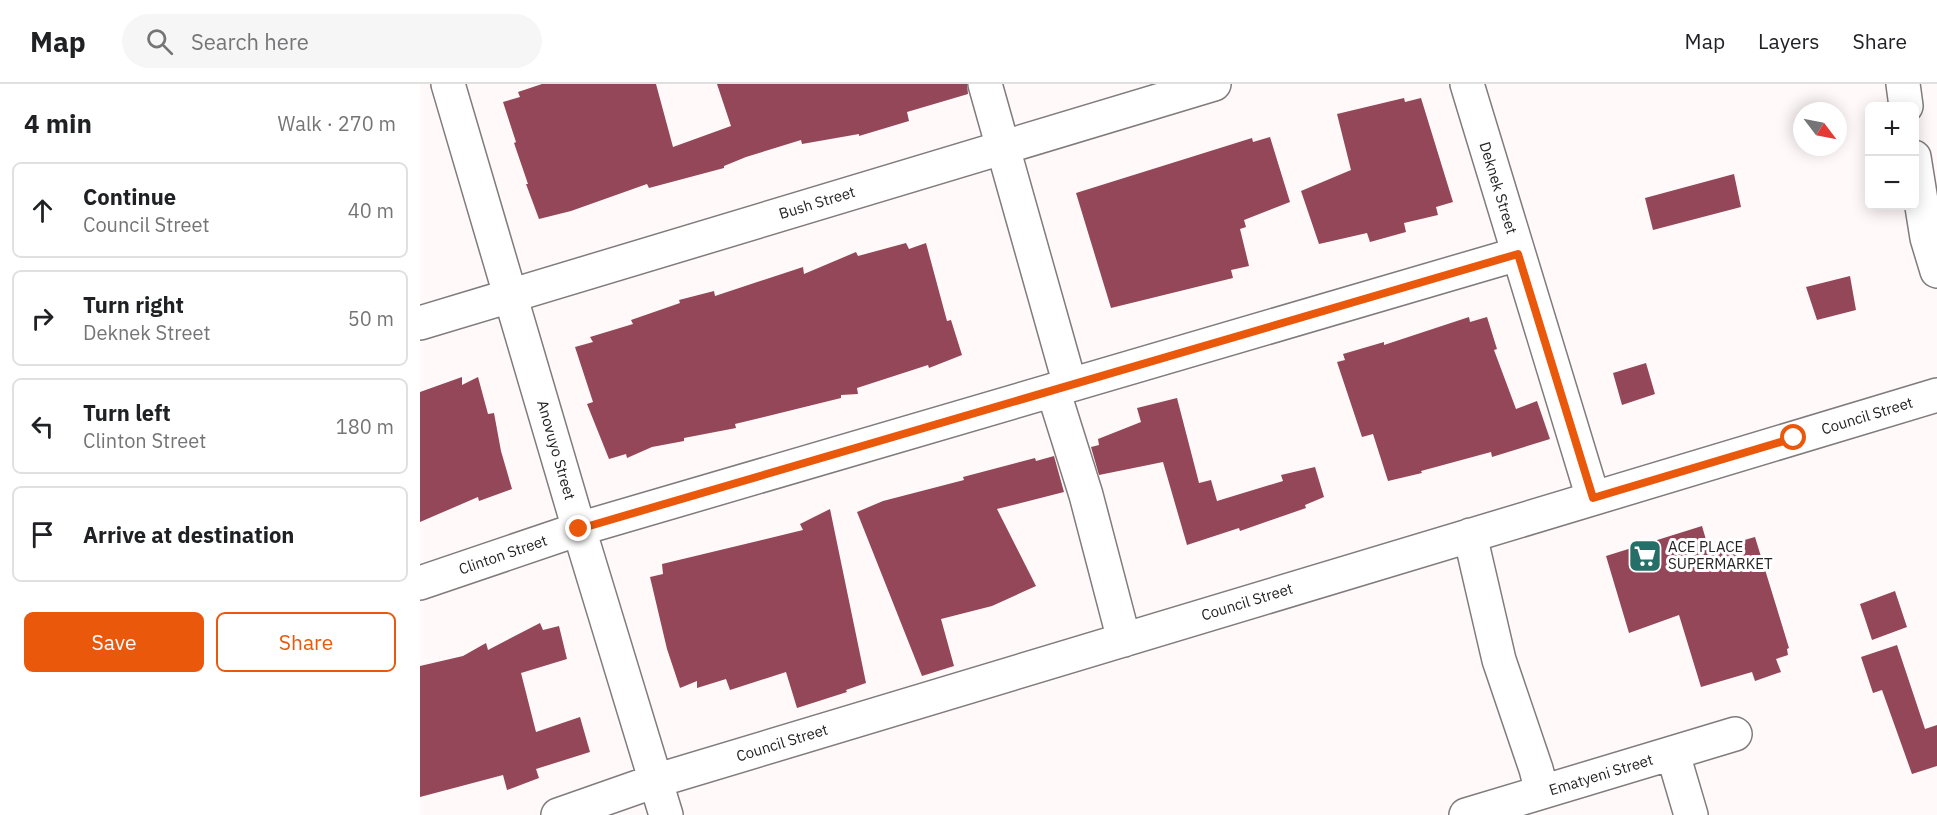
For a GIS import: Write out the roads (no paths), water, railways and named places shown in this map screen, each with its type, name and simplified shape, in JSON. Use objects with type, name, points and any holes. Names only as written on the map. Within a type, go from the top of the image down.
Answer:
[{"type":"street","name":"Anovuyo Street","points":[[448,84],[666,815]]},
{"type":"street","points":[[985,84],[1124,640]]},
{"type":"street","name":"Bush Street","points":[[420,323],[1214,84]]},
{"type":"street","name":"Deknek Street","points":[[1467,84],[1593,498]]},
{"type":"street","points":[[1903,84],[1905,102]]},
{"type":"street","points":[[1919,187],[1928,238],[1937,271]]},
{"type":"street","name":"Clinton Street","points":[[420,583],[579,529],[1518,254]]},
{"type":"street","name":"Council Street","points":[[558,815],[655,781],[1937,395]]},
{"type":"street","points":[[1470,535],[1499,660],[1542,792]]},
{"type":"street","name":"Ematyeni Street","points":[[1466,815],[1735,734]]},
{"type":"street","points":[[1673,754],[1691,815]]},
{"type":"place","name":"ACE PLACE SUPERMARKET","points":[[1645,556]]}]
